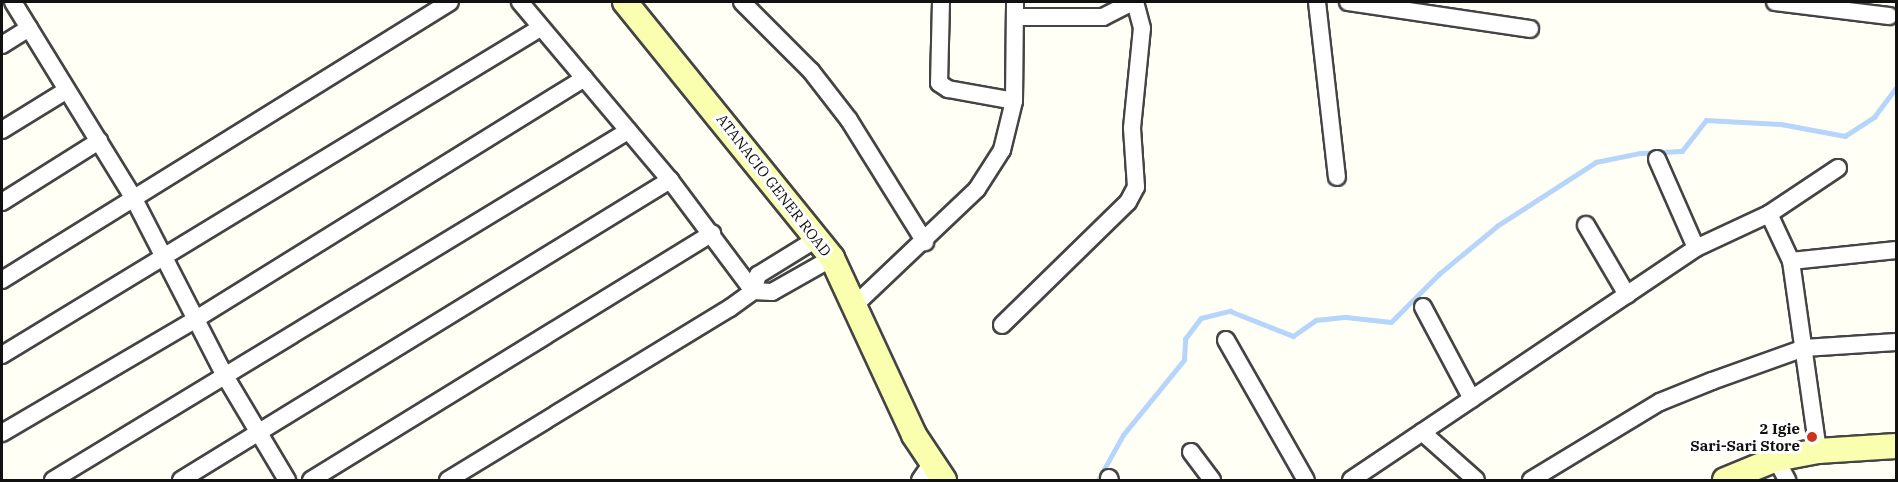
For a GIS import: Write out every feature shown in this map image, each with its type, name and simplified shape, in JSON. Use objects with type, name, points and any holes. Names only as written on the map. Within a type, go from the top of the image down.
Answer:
[{"type":"main road","name":"ATANACIO GENER ROAD","points":[[625,2],[819,238],[832,258],[856,304],[886,381],[932,475]]},
{"type":"main road","points":[[1725,480],[1776,459],[1818,451],[1896,446]]},
{"type":"street","points":[[13,2],[134,199],[225,376],[287,480]]},
{"type":"street","points":[[2,280],[450,2]]},
{"type":"street","points":[[520,2],[670,180],[753,291]]},
{"type":"street","points":[[742,2],[812,71],[849,120],[925,242]]},
{"type":"street","points":[[941,2],[939,83],[948,89],[1014,101]]},
{"type":"street","points":[[856,304],[925,242],[977,189],[1002,150],[1014,101],[1015,9],[1102,16],[1134,2],[1142,28],[1132,128],[1136,187],[1128,202],[1002,325]]},
{"type":"street","points":[[1317,2],[1337,177]]},
{"type":"street","points":[[1348,2],[1530,29]]},
{"type":"street","points":[[1775,2],[1888,16]]},
{"type":"street","points":[[2,45],[29,28]]},
{"type":"street","points":[[2,355],[540,28]]},
{"type":"street","points":[[2,433],[196,319],[584,78]]},
{"type":"street","points":[[2,129],[67,90]]},
{"type":"street","points":[[53,480],[628,131]]},
{"type":"street","points":[[2,202],[99,141]]},
{"type":"street","points":[[1657,159],[1696,248]]},
{"type":"street","points":[[1351,480],[1696,248],[1769,214],[1838,168]]},
{"type":"street","points":[[181,480],[670,180]]},
{"type":"street","points":[[1769,214],[1791,261],[1818,451]]},
{"type":"street","points":[[1586,225],[1627,295]]},
{"type":"street","points":[[311,480],[711,233]]},
{"type":"street","points":[[753,291],[758,275],[819,238]]},
{"type":"street","points":[[1791,261],[1896,250]]},
{"type":"street","points":[[448,480],[753,291],[772,292],[832,258]]},
{"type":"street","points":[[1423,307],[1472,399]]},
{"type":"street","points":[[1226,340],[1306,480]]},
{"type":"street","points":[[1531,480],[1660,402],[1804,348],[1896,342]]},
{"type":"street","points":[[1422,432],[1476,480]]},
{"type":"street","points":[[1191,452],[1212,480]]},
{"type":"street","points":[[1776,459],[1787,480]]},
{"type":"waterway","points":[[1098,480],[1123,435],[1184,360],[1185,339],[1201,318],[1230,311],[1293,336],[1316,320],[1346,317],[1391,322],[1439,274],[1497,226],[1596,162],[1640,153],[1682,151],[1706,120],[1781,124],[1845,136],[1874,117],[1896,88]]},
{"type":"place","name":"2 Igie Sari-Sari Store","points":[[1812,437]]}]
